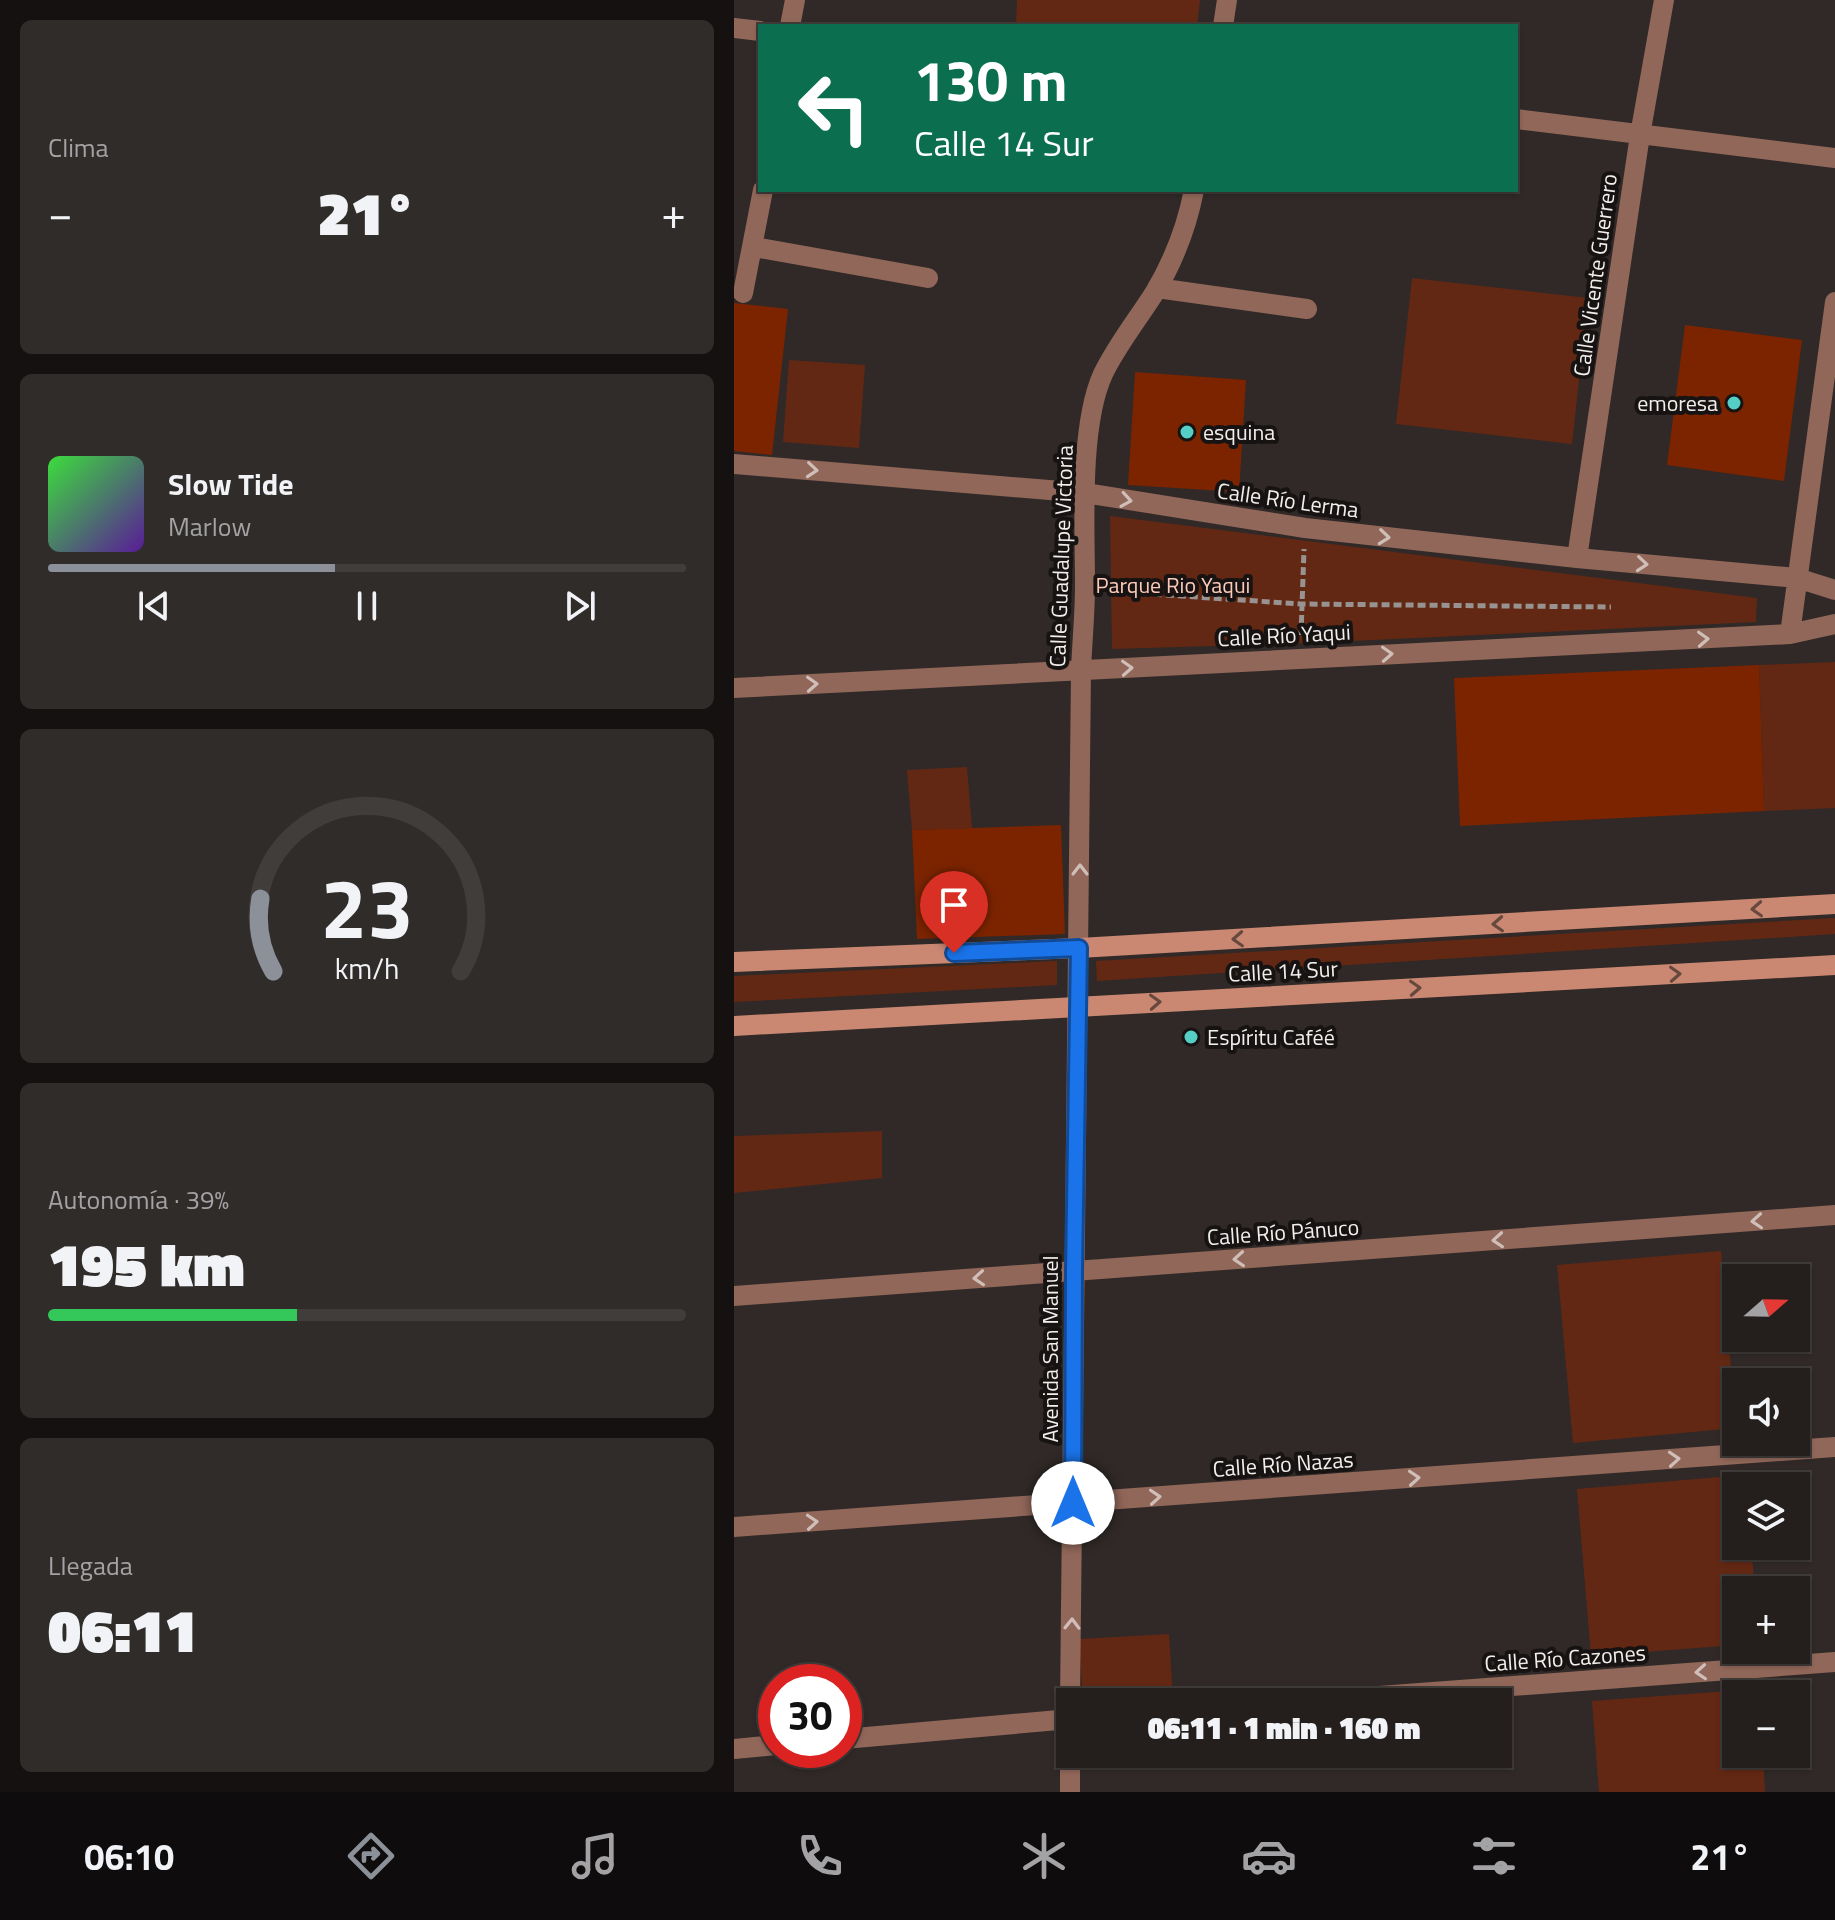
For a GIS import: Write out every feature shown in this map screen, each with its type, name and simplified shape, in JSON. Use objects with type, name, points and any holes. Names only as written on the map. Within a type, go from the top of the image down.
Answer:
[{"type":"main road","name":"Calle 14 Sur","points":[[734,962],[1079,948],[1835,904]]},
{"type":"main road","name":"Calle 14 Sur","points":[[734,1026],[1835,965]]},
{"type":"street","points":[[790,24],[795,0]]},
{"type":"street","points":[[1223,24],[1227,0]]},
{"type":"street","name":"Calle Vicente Guerrero","points":[[1577,558],[1640,135],[1664,0]]},
{"type":"street","points":[[734,28],[758,31]]},
{"type":"street","points":[[1518,119],[1835,158]]},
{"type":"street","points":[[743,293],[763,192]]},
{"type":"street","name":"Calle Guadalupe Victoria","points":[[1079,948],[1085,493],[1092,416],[1102,376],[1176,252],[1194,192]]},
{"type":"street","points":[[754,247],[928,278]]},
{"type":"street","points":[[1157,288],[1307,309]]},
{"type":"street","points":[[1790,634],[1835,302]]},
{"type":"street","name":"Calle Río Lerma","points":[[734,464],[1085,493],[1305,528],[1797,578],[1835,590]]},
{"type":"street","name":"Calle Río Yaqui","points":[[734,688],[1790,634],[1835,624]]},
{"type":"street","name":"Avenida San Manuel","points":[[1070,1688],[1079,948]]},
{"type":"street","name":"Calle Río Pánuco","points":[[734,1296],[1835,1215]]},
{"type":"street","name":"Calle Río Nazas","points":[[734,1527],[1835,1447]]},
{"type":"street","name":"Calle Río Cazones","points":[[1487,1688],[1835,1662]]},
{"type":"street","points":[[862,1737],[1056,1720]]},
{"type":"street","points":[[734,1749],[758,1747]]},
{"type":"street","points":[[1070,1768],[1070,1792]]},
{"type":"path","points":[[1301,658],[1305,528]]},
{"type":"path","points":[[1085,590],[1301,604],[1611,607]]},
{"type":"green space","points":[[1017,0],[1200,0],[1197,24],[1016,24]]},
{"type":"green space","points":[[1412,278],[1588,298],[1572,444],[1396,424]]},
{"type":"green space","points":[[789,360],[865,365],[859,448],[783,442]]},
{"type":"green space","name":"Parque Rio Yaqui","points":[[1110,516],[1757,598],[1756,622],[1112,649]]},
{"type":"green space","points":[[1835,662],[1835,808],[1764,811],[1759,665]]},
{"type":"green space","points":[[967,767],[972,828],[912,830],[907,770]]},
{"type":"green space","points":[[1835,918],[1835,934],[1097,981],[1096,961]]},
{"type":"green space","points":[[1057,961],[1057,985],[734,1002],[734,976]]},
{"type":"green space","points":[[882,1131],[882,1178],[734,1193],[734,1136]]},
{"type":"green space","points":[[1721,1251],[1722,1352],[1730,1352],[1731,1368],[1722,1368],[1722,1429],[1573,1443],[1557,1265]]},
{"type":"green space","points":[[1722,1477],[1722,1560],[1752,1560],[1754,1576],[1722,1576],[1722,1646],[1591,1656],[1577,1489]]},
{"type":"green space","points":[[1169,1634],[1172,1688],[1082,1688],[1079,1639]]},
{"type":"green space","points":[[1722,1692],[1722,1768],[1764,1768],[1765,1792],[1599,1792],[1592,1701]]},
{"type":"building","points":[[734,303],[788,309],[772,455],[734,451]]},
{"type":"building","name":"emoresa","points":[[1685,325],[1802,340],[1784,481],[1667,465]]},
{"type":"building","name":"esquina","points":[[1135,372],[1246,380],[1239,492],[1128,485]]},
{"type":"building","points":[[1759,665],[1764,811],[1460,826],[1454,678]]},
{"type":"building","points":[[1061,825],[1065,934],[917,939],[912,830]]},
{"type":"place","name":"emoresa","points":[[1734,403]]},
{"type":"place","name":"esquina","points":[[1187,432]]},
{"type":"place","name":"Espíritu Caféé","points":[[1191,1037]]},
{"type":"route","points":[[954,953],[1079,948],[1073,1503]]}]
